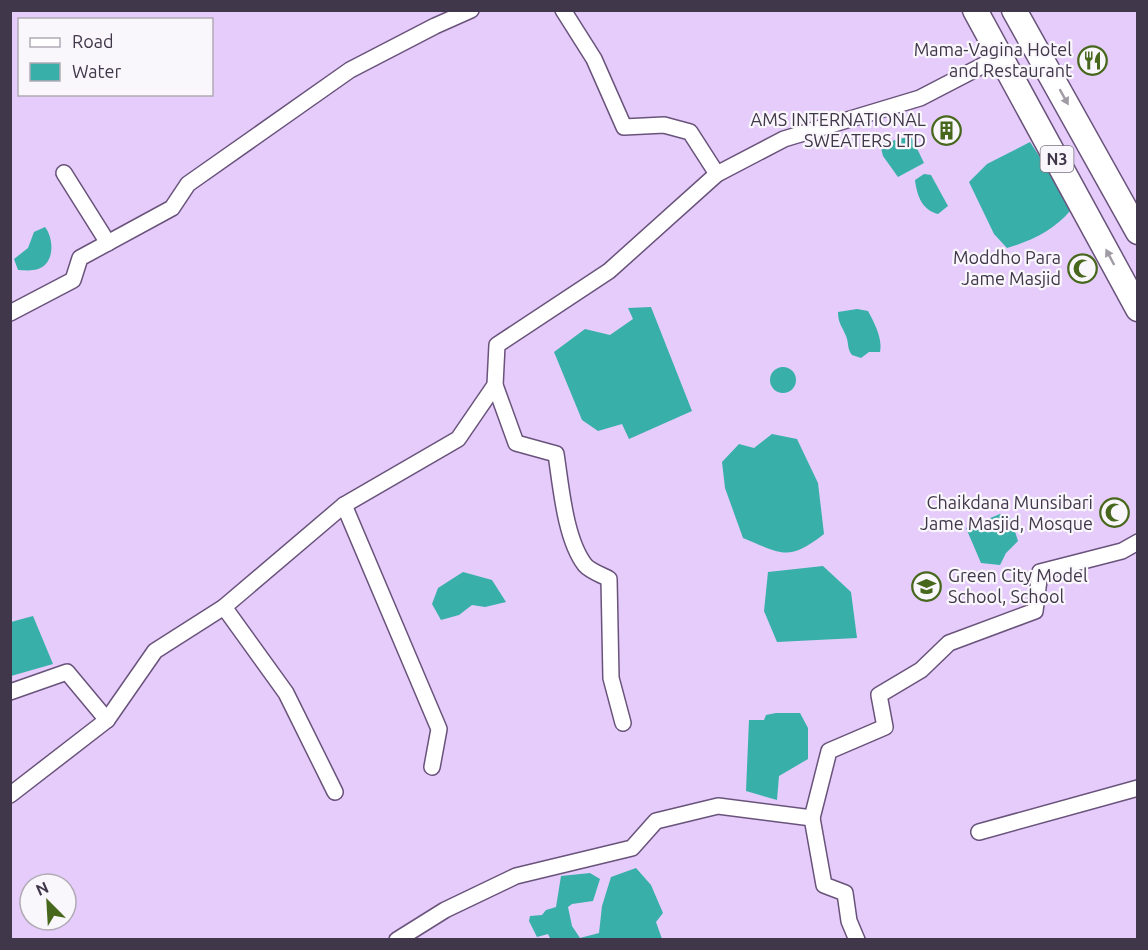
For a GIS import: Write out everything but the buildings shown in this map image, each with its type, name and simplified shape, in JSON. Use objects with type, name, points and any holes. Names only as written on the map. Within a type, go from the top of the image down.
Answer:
[{"type":"highway","name":"N3","points":[[975,10],[1137,309]]},
{"type":"highway","name":"N3","points":[[1014,10],[1137,232]]},
{"type":"street","points":[[10,313],[73,280],[80,258],[172,208],[188,184],[350,70],[471,10]]},
{"type":"street","points":[[563,10],[594,59],[624,127],[663,124],[690,132],[717,174]]},
{"type":"street","points":[[623,723],[611,678],[609,579],[586,567],[579,555],[567,519],[556,454],[516,443],[495,385],[497,345],[609,271],[717,174],[784,139],[920,98],[1001,56]]},
{"type":"street","points":[[64,173],[108,243]]},
{"type":"street","points":[[10,795],[107,720],[155,651],[224,608],[345,505],[458,439],[495,385]]},
{"type":"street","points":[[345,505],[439,729],[432,767]]},
{"type":"street","points":[[857,939],[849,921],[845,893],[824,885],[812,818],[829,751],[885,727],[879,694],[921,670],[950,643],[1035,611],[1040,572],[1122,551],[1137,542]]},
{"type":"street","points":[[224,608],[286,693],[335,792]]},
{"type":"street","points":[[10,692],[67,672],[107,720]]},
{"type":"street","points":[[980,832],[1137,788]]},
{"type":"street","points":[[397,939],[446,910],[516,876],[632,848],[656,820],[718,806],[812,818]]},
{"type":"water","points":[[911,136],[924,163],[898,177],[883,156],[880,144]]},
{"type":"water","points":[[1030,142],[1059,186],[1070,211],[1042,234],[1007,248],[994,234],[969,182],[987,164]]},
{"type":"water","points":[[924,174],[931,175],[948,206],[938,214],[924,206],[917,192],[915,180]]},
{"type":"water","points":[[45,227],[51,246],[51,253],[46,264],[31,270],[18,270],[14,259],[28,248],[34,232]]},
{"type":"water","points":[[651,307],[692,411],[629,439],[622,424],[598,431],[582,420],[554,352],[585,329],[610,335],[633,319],[628,308]]},
{"type":"water","points":[[857,309],[868,311],[881,347],[880,352],[869,352],[861,358],[850,353],[838,316],[838,312]]},
{"type":"water","points":[[783,367],[792,371],[796,380],[792,389],[783,393],[774,389],[770,380],[774,371]]},
{"type":"water","points":[[772,434],[797,439],[818,483],[824,534],[802,549],[793,552],[776,551],[743,538],[725,488],[722,462],[739,444],[754,448]]},
{"type":"water","points":[[1000,514],[1011,519],[1018,541],[1006,553],[1000,565],[981,563],[966,528]]},
{"type":"water","points":[[823,566],[851,592],[857,638],[777,642],[764,611],[768,572]]},
{"type":"water","points":[[463,572],[492,580],[506,602],[485,607],[472,605],[459,615],[441,620],[432,604],[438,588]]},
{"type":"water","points":[[33,616],[53,664],[11,676],[11,622]]},
{"type":"water","points":[[800,713],[808,728],[808,759],[779,776],[777,800],[746,791],[749,720],[764,720],[766,715]]},
{"type":"water","points":[[636,868],[651,885],[663,913],[656,922],[662,939],[551,940],[548,934],[537,937],[529,921],[530,916],[542,915],[546,910],[556,907],[561,876],[590,873],[600,879],[593,901],[572,904],[568,907],[572,926],[580,938],[599,933],[602,906],[611,877]]},
{"type":"place","name":"Mama-Vagina Hotel and Restaurant","points":[[1093,60]]},
{"type":"place","name":"AMS INTERNATIONAL SWEATERS LTD","points":[[947,130]]},
{"type":"place","name":"Moddho Para Jame Masjid","points":[[1082,268]]},
{"type":"place","name":"Chaikdana Munsibari Jame Masjid, Mosque","points":[[1114,513]]},
{"type":"place","name":"Green City Model School, School","points":[[927,586]]}]
